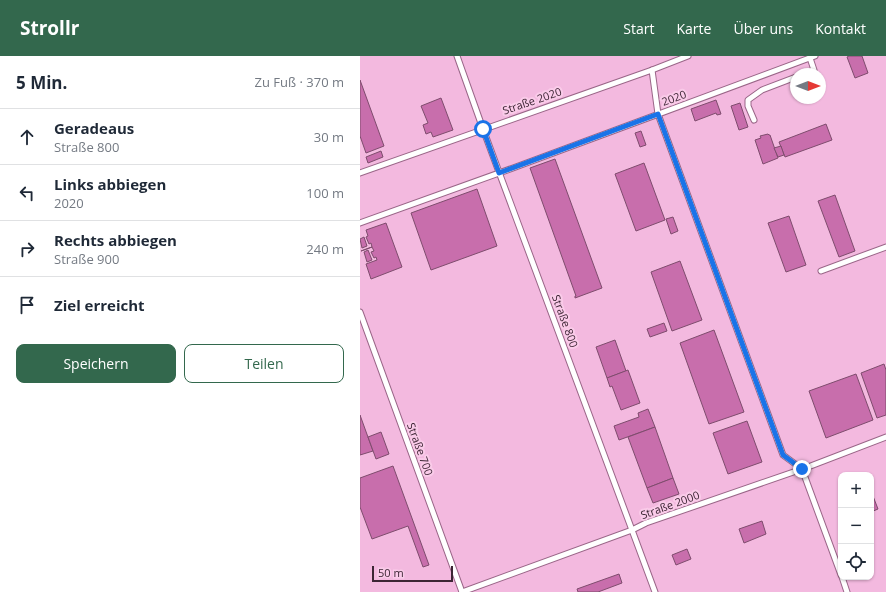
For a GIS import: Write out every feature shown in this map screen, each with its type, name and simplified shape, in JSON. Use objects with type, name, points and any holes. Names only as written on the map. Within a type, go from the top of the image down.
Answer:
[{"type":"lane","name":"Straße 800","points":[[457,56],[655,592]]},
{"type":"lane","name":"Straße 2020","points":[[360,173],[688,56]]},
{"type":"lane","points":[[812,57],[814,68]]},
{"type":"lane","name":"2020","points":[[360,223],[812,57]]},
{"type":"lane","points":[[652,70],[658,114],[783,455],[802,469],[838,568]]},
{"type":"lane","points":[[754,120],[748,106],[748,100],[762,90],[790,79]]},
{"type":"lane","points":[[821,271],[886,247]]},
{"type":"lane","name":"Straße 700","points":[[360,312],[462,592]]},
{"type":"lane","name":"Straße 2000","points":[[462,592],[632,530],[646,523],[802,469],[886,437]]},
{"type":"lane","points":[[842,580],[847,592]]},
{"type":"building","points":[[862,56],[868,73],[855,78],[847,57]]},
{"type":"building","points":[[360,80],[384,146],[366,153],[360,136]]},
{"type":"building","points":[[441,98],[453,130],[433,137],[431,132],[426,134],[423,125],[428,123],[421,106]]},
{"type":"building","points":[[716,100],[721,114],[717,115],[716,113],[695,121],[691,109]]},
{"type":"building","points":[[740,103],[748,127],[739,130],[731,106]]},
{"type":"building","points":[[826,124],[832,140],[785,157],[779,142]]},
{"type":"building","points":[[641,131],[646,145],[640,147],[635,133]]},
{"type":"building","points":[[770,135],[778,158],[763,164],[755,140],[761,138],[760,136]]},
{"type":"building","points":[[781,146],[784,155],[778,157],[774,148]]},
{"type":"building","points":[[381,151],[383,157],[368,163],[366,157]]},
{"type":"building","points":[[555,159],[602,288],[575,298],[576,296],[530,168]]},
{"type":"building","points":[[644,163],[665,220],[636,231],[615,174]]},
{"type":"building","points":[[477,189],[497,246],[431,270],[411,213]]},
{"type":"building","points":[[835,195],[855,251],[839,257],[818,201]]},
{"type":"building","points":[[789,216],[806,265],[786,272],[768,223]]},
{"type":"building","points":[[673,217],[678,231],[671,234],[666,219]]},
{"type":"building","points":[[386,223],[402,267],[371,279],[366,264],[377,260],[371,252],[374,251],[371,243],[369,244],[366,237],[368,236],[366,230]]},
{"type":"building","points":[[364,237],[367,246],[362,248],[360,239]]},
{"type":"building","points":[[368,250],[372,260],[367,262],[364,252]]},
{"type":"building","points":[[680,261],[702,320],[672,331],[651,272]]},
{"type":"building","points":[[664,323],[667,331],[650,337],[647,329]]},
{"type":"building","points":[[714,330],[744,412],[709,424],[680,343]]},
{"type":"building","points":[[615,340],[626,371],[607,378],[596,347]]},
{"type":"building","points":[[884,364],[886,370],[886,415],[877,418],[861,373]]},
{"type":"building","points":[[628,370],[640,403],[621,410],[612,386],[610,387],[607,378]]},
{"type":"building","points":[[856,374],[873,420],[826,438],[809,391]]},
{"type":"building","points":[[648,409],[655,427],[619,440],[614,426],[639,417],[638,413]]},
{"type":"building","points":[[360,415],[373,451],[360,455]]},
{"type":"building","points":[[747,421],[762,462],[728,474],[713,433]]},
{"type":"building","points":[[655,427],[673,478],[647,488],[628,437]]},
{"type":"building","points":[[381,432],[389,454],[376,459],[368,437]]},
{"type":"building","points":[[393,466],[429,565],[423,567],[408,526],[372,539],[360,507],[360,478]]},
{"type":"building","points":[[673,478],[679,494],[653,503],[647,488]]},
{"type":"building","points":[[874,499],[878,509],[874,511]]},
{"type":"building","points":[[762,521],[766,534],[744,543],[739,529]]},
{"type":"building","points":[[687,549],[691,559],[676,565],[672,555]]},
{"type":"building","points":[[619,574],[622,583],[598,592],[578,592],[577,589]]},
{"type":"route","points":[[483,129],[499,173],[658,114],[783,455],[802,469]]}]
